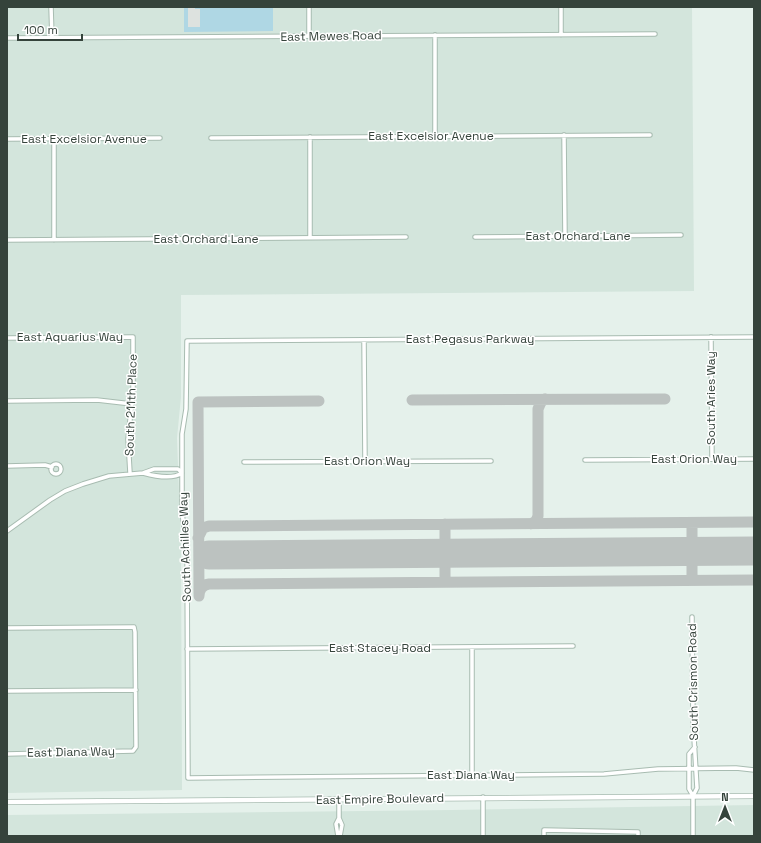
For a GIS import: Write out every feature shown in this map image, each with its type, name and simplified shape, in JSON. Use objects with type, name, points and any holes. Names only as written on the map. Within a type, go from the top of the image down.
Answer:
[{"type":"street","points":[[51,7],[52,38]]},
{"type":"street","points":[[309,7],[309,36]]},
{"type":"street","points":[[561,7],[561,34]]},
{"type":"street","name":"East Mewes Road","points":[[7,38],[655,34]]},
{"type":"street","points":[[435,35],[435,136]]},
{"type":"street","name":"East Excelsior Avenue","points":[[211,138],[650,134]]},
{"type":"street","points":[[564,135],[565,236]]},
{"type":"street","points":[[310,137],[310,238]]},
{"type":"street","name":"East Excelsior Avenue","points":[[7,139],[160,138]]},
{"type":"street","points":[[54,139],[54,240]]},
{"type":"street","name":"East Orchard Lane","points":[[474,237],[681,235]]},
{"type":"street","name":"East Orchard Lane","points":[[7,240],[406,237]]},
{"type":"street","name":"East Aquarius Way","points":[[7,338],[133,337]]},
{"type":"street","name":"South 211th Place","points":[[130,473],[128,438],[132,404],[133,337]]},
{"type":"street","name":"South Aries Way","points":[[711,337],[712,459]]},
{"type":"street","name":"East Pegasus Parkway","points":[[186,341],[754,337]]},
{"type":"street","points":[[364,340],[365,461]]},
{"type":"street","name":"South Achilles Way","points":[[186,341],[186,403],[182,434],[182,473],[183,520],[187,552],[188,778]]},
{"type":"street","points":[[7,401],[97,400],[132,404]]},
{"type":"street","name":"East Orion Way","points":[[585,460],[754,459]]},
{"type":"street","name":"East Orion Way","points":[[244,462],[491,461]]},
{"type":"street","points":[[7,466],[45,465],[52,467]]},
{"type":"street","points":[[7,531],[65,491],[104,477],[130,473],[143,473],[155,476],[178,476],[182,473],[178,469],[154,470],[143,473]]},
{"type":"street","name":"South Crismon Road","points":[[692,617],[693,713],[697,788],[693,796]]},
{"type":"street","points":[[7,628],[134,627],[136,690],[7,691]]},
{"type":"street","name":"East Stacey Road","points":[[187,649],[573,646]]},
{"type":"street","points":[[472,647],[472,775]]},
{"type":"street","name":"East Diana Way","points":[[7,754],[129,751],[135,749],[136,690]]},
{"type":"street","name":"South Crismon Road","points":[[693,796],[689,789],[689,754],[695,747]]},
{"type":"street","name":"East Diana Way","points":[[188,778],[614,774],[649,769],[689,768],[736,768],[754,770]]},
{"type":"street","points":[[693,796],[693,836]]},
{"type":"street","name":"East Empire Boulevard","points":[[7,802],[754,796]]},
{"type":"street","points":[[483,798],[483,836]]},
{"type":"street","points":[[339,799],[339,818],[336,828],[339,836]]},
{"type":"street","points":[[339,818],[342,823],[342,829],[339,836]]},
{"type":"street","points":[[336,828],[342,829]]},
{"type":"street","points":[[544,836],[544,830],[638,834]]},
{"type":"shaded area","points":[[7,7],[692,7],[694,291],[181,295],[181,397],[177,438],[181,548],[182,790],[7,793]]},
{"type":"shaded area","points":[[184,7],[273,7],[273,31],[184,32]]},
{"type":"shaded area","points":[[188,7],[200,9],[200,27],[188,27]]},
{"type":"shaded area","points":[[754,805],[754,836],[7,836],[7,815]]},
{"type":"taxiway","points":[[531,524],[536,521],[538,516],[538,409],[541,402],[545,399]]},
{"type":"taxiway","points":[[412,400],[665,399]]},
{"type":"taxiway","points":[[199,594],[198,402],[319,401]]},
{"type":"taxiway","points":[[198,538],[203,528],[209,526],[754,522]]},
{"type":"taxiway","points":[[692,523],[692,580]]},
{"type":"taxiway","points":[[445,524],[445,582]]},
{"type":"taxiway","points":[[199,596],[201,588],[204,585],[209,584],[754,580]]},
{"type":"runway","points":[[209,555],[754,551]]}]
